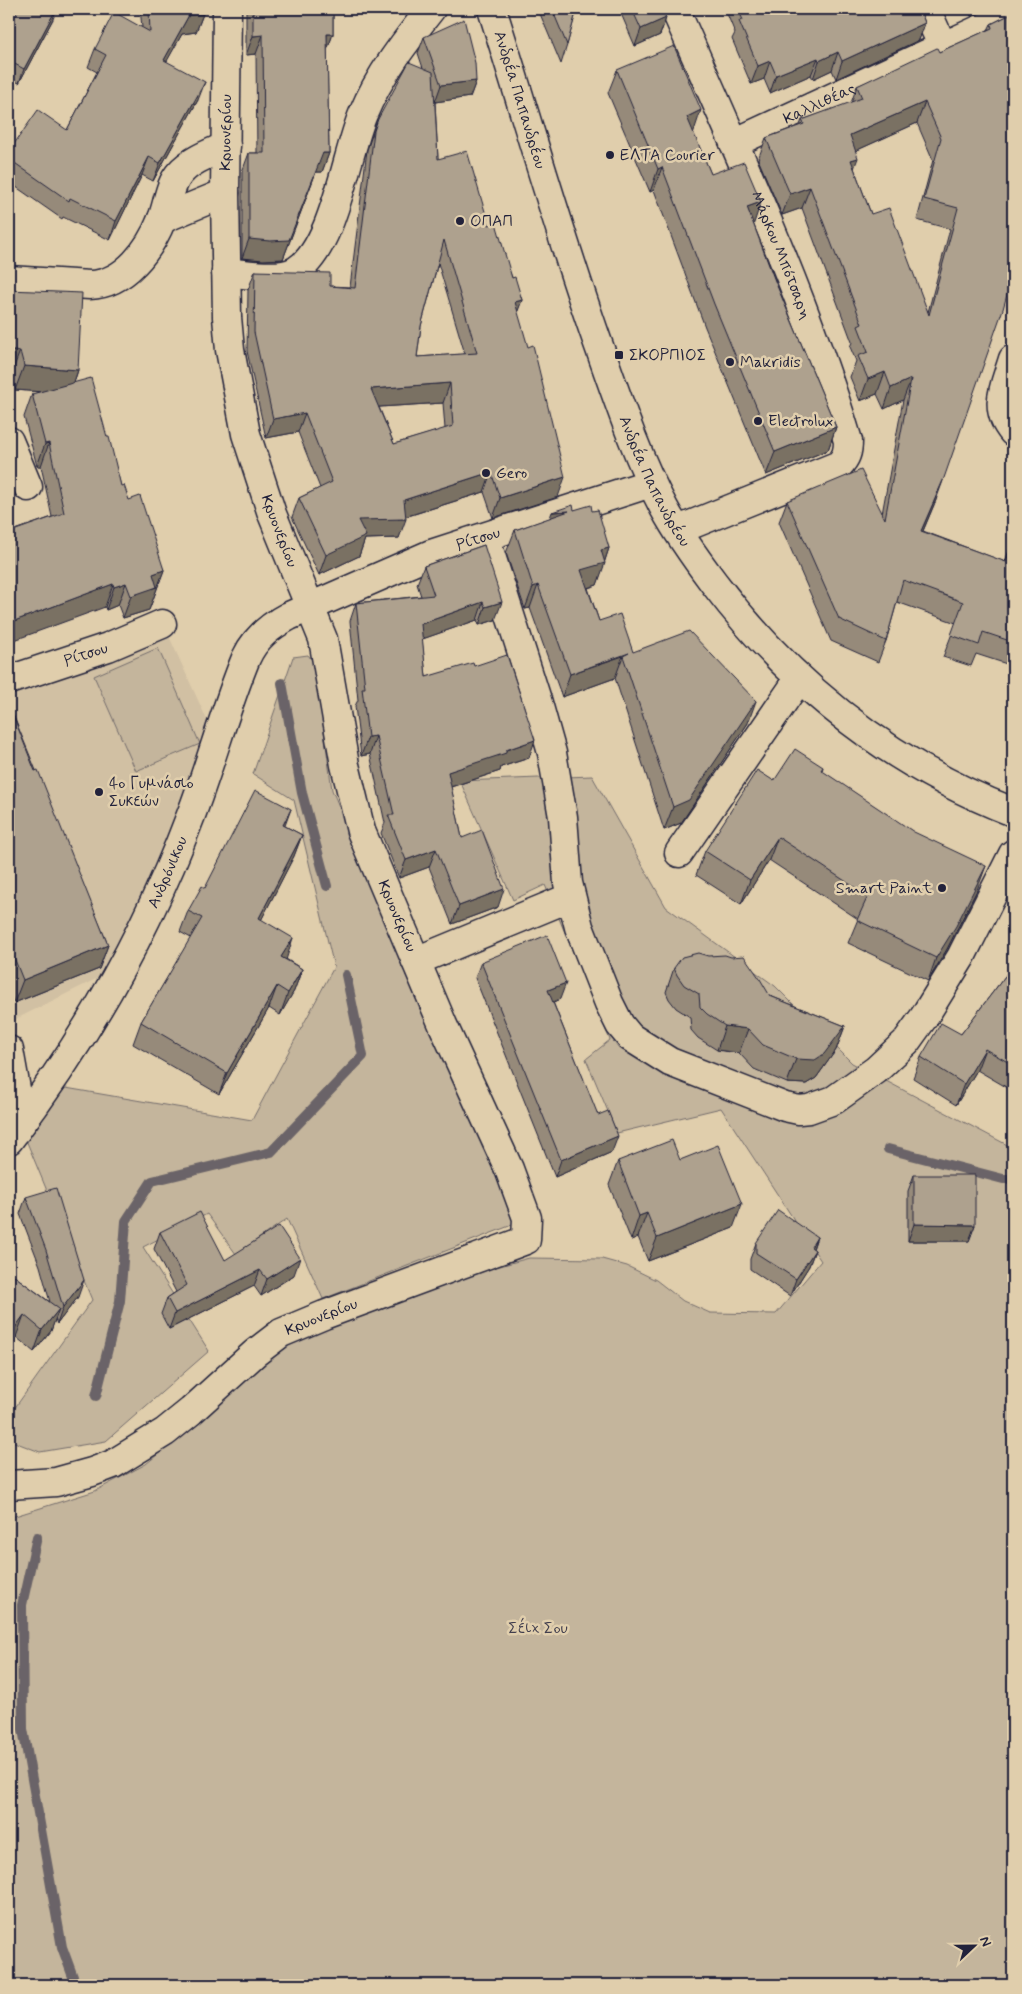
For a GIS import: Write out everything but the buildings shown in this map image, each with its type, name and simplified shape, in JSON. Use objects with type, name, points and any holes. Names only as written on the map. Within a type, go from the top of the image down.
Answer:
[{"type":"street","name":"Κρυονερίου","points":[[9,1485],[56,1482],[113,1464],[165,1432],[185,1417],[255,1353],[281,1333],[324,1314],[526,1240],[527,1218],[520,1196],[497,1141],[443,1025],[361,831],[345,765],[323,639],[272,514],[246,434],[230,350],[226,272],[227,9]]},
{"type":"street","points":[[226,272],[270,276],[285,274],[293,272],[308,261],[319,244],[330,218],[363,113],[392,58],[431,9]]},
{"type":"street","name":"Ανδρέα Παπανδρέου","points":[[492,9],[586,310],[622,414],[651,484],[698,562],[736,612],[771,652],[799,679],[856,727],[884,746],[947,782],[1013,812]]},
{"type":"street","name":"Μάρκου Μπότσαρη","points":[[675,9],[734,143],[809,328],[848,441],[848,452],[839,465],[678,530]]},
{"type":"street","points":[[926,9],[943,47]]},
{"type":"street","name":"Καλλιθέας","points":[[734,143],[1013,14]]},
{"type":"street","points":[[9,280],[82,285],[106,283],[120,276],[134,263],[154,234],[162,219],[173,185],[180,172],[201,158],[226,146]]},
{"type":"street","points":[[162,219],[225,193]]},
{"type":"street","points":[[1009,426],[1001,407],[1013,358]]},
{"type":"street","points":[[9,440],[28,486]]},
{"type":"street","name":"Ρίτσου","points":[[310,607],[432,554],[651,484]]},
{"type":"street","points":[[485,537],[552,753],[563,817],[570,897],[579,927],[609,1003],[620,1025],[630,1037],[670,1062],[786,1107],[799,1110],[809,1109],[834,1100],[876,1070],[910,1038],[961,957],[1013,854]]},
{"type":"street","name":"Ανδρόνικου","points":[[13,1135],[39,1101],[89,1025],[154,903],[191,815],[248,652],[256,640],[274,624],[310,607]]},
{"type":"street","name":"Ρίτσου","points":[[9,680],[108,647],[162,624]]},
{"type":"street","points":[[679,853],[799,679]]},
{"type":"street","points":[[416,961],[570,897]]},
{"type":"street","points":[[9,1050],[16,1089],[13,1135]]},
{"type":"shaded area","name":"4ο Γυμνάσιο Συκεών","points":[[168,634],[212,731],[166,852],[104,975],[16,1019],[9,1001],[9,694]]},
{"type":"green space","points":[[158,648],[200,744],[136,771],[94,676]]},
{"type":"green space","points":[[308,655],[315,664],[332,790],[517,1223],[323,1299],[287,1219],[236,1254],[207,1214],[143,1247],[209,1351],[106,1441],[40,1452],[9,1440],[9,1416],[92,1300],[24,1135],[60,1087],[252,1120],[334,967],[294,800],[253,774],[293,657]]},
{"type":"green space","name":"Σέιχ Σου","points":[[592,776],[666,907],[775,986],[852,1063],[1013,1148],[1013,1985],[9,1985],[9,1516],[15,1516],[95,1491],[146,1464],[236,1385],[290,1342],[379,1306],[489,1269],[529,1258],[602,1259],[627,1266],[656,1280],[683,1301],[710,1313],[776,1314],[821,1261],[721,1108],[617,1133],[586,1059],[610,1040],[545,885],[513,900],[460,781]]},
{"type":"waterway","points":[[282,683],[302,793],[327,886]]},
{"type":"waterway","points":[[96,1396],[120,1301],[126,1221],[152,1181],[271,1152],[363,1056],[346,975]]},
{"type":"waterway","points":[[888,1149],[1003,1179],[1013,1179]]},
{"type":"waterway","points":[[37,1537],[22,1605],[23,1729],[62,1947],[76,1985]]},
{"type":"place","name":"ΕΛΤΑ Courier","points":[[610,155]]},
{"type":"place","name":"ΟΠΑΠ","points":[[460,221]]},
{"type":"place","name":"ΣΚΟΡΠΙΟΣ","points":[[619,355]]},
{"type":"place","name":"Makridis","points":[[730,362]]},
{"type":"place","name":"Electrolux","points":[[758,421]]},
{"type":"place","name":"Gero","points":[[486,473]]},
{"type":"place","name":"4ο Γυμνάσιο Συκεών","points":[[99,792]]},
{"type":"place","name":"Smart Paint","points":[[942,888]]}]
